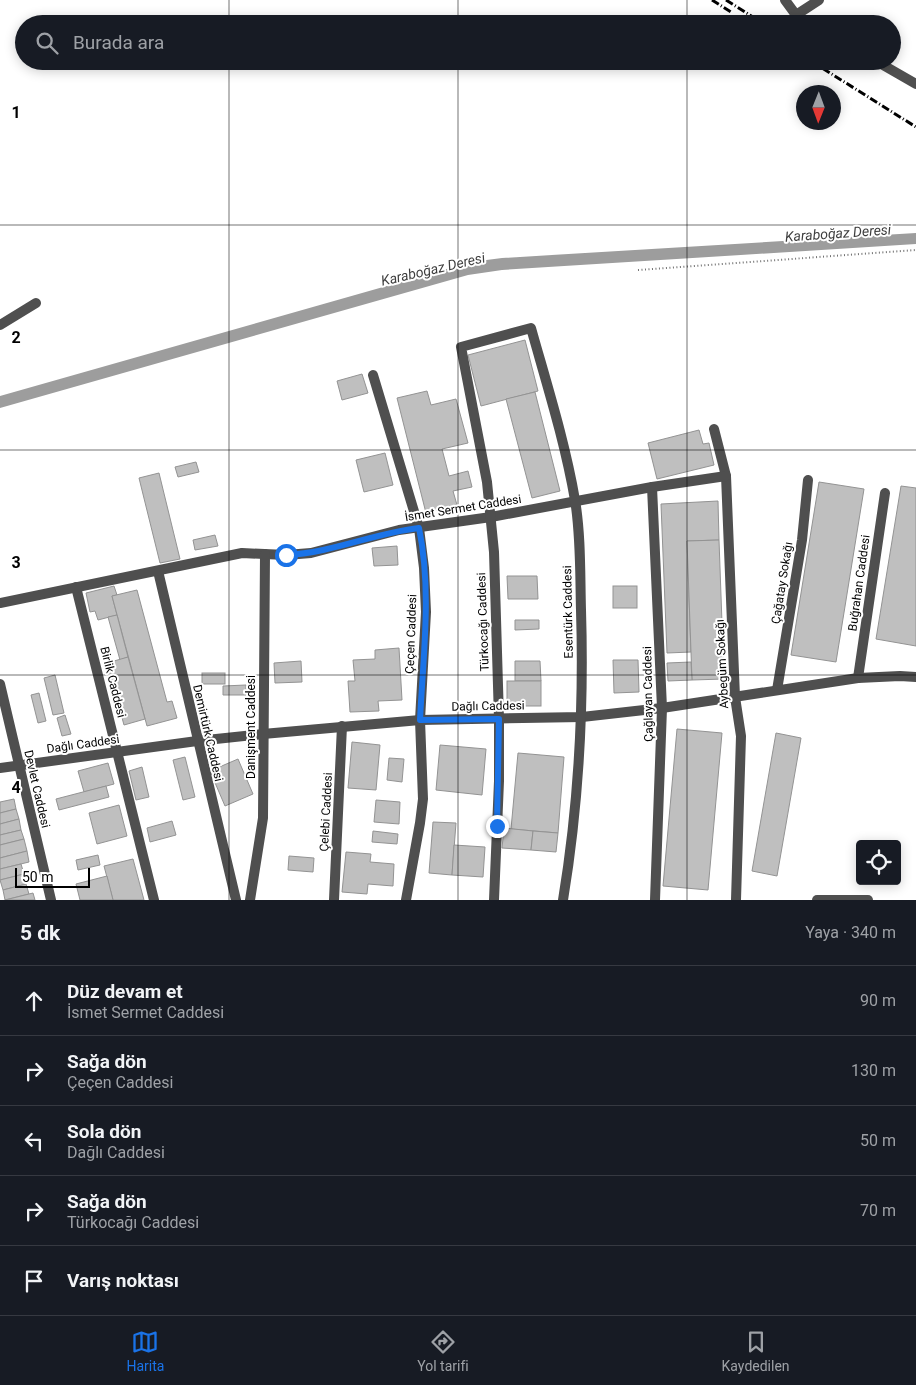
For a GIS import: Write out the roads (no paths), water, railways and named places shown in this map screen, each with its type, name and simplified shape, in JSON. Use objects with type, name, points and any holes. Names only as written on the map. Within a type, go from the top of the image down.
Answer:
[{"type":"street","points":[[785,0],[796,15],[819,0]]},
{"type":"street","points":[[892,70],[916,84]]},
{"type":"street","points":[[0,325],[36,303]]},
{"type":"street","name":"Esentürk Caddesi","points":[[461,347],[531,328],[566,454],[575,502],[580,575],[582,717],[576,807],[563,900]]},
{"type":"street","name":"Türkocağı Caddesi","points":[[461,347],[482,448],[491,516],[499,719],[499,781],[494,900]]},
{"type":"street","name":"Çeçen Caddesi","points":[[373,375],[419,528],[424,568],[426,612],[420,720],[423,799],[406,900]]},
{"type":"street","name":"Aybegüm Sokağı","points":[[714,429],[726,476],[735,697],[741,754],[736,900]]},
{"type":"street","name":"İsmet Sermet Caddesi","points":[[0,602],[242,553],[286,555],[311,553],[350,544],[384,533],[726,476]]},
{"type":"street","name":"Çağatay Sokağı","points":[[777,690],[802,540],[808,480]]},
{"type":"street","name":"Çağlayan Caddesi","points":[[652,487],[662,708],[654,900]]},
{"type":"street","name":"Buğrahan Caddesi","points":[[858,678],[885,493]]},
{"type":"street","name":"Danişment Caddesi","points":[[250,900],[263,818],[265,554]]},
{"type":"street","name":"Demirtürk Caddesi","points":[[158,571],[236,900]]},
{"type":"street","name":"Birlik Caddesi","points":[[76,587],[154,900]]},
{"type":"street","name":"Dağlı Caddesi","points":[[0,768],[197,740],[420,720],[582,717],[662,708],[858,678],[916,677]]},
{"type":"street","name":"Devlet Caddesi","points":[[0,686],[51,900]]},
{"type":"street","name":"Çelebi Caddesi","points":[[334,900],[342,726]]},
{"type":"street","points":[[817,900],[868,900]]},
{"type":"railway","points":[[712,0],[731,12]]},
{"type":"railway","points":[[726,0],[750,15]]},
{"type":"railway","points":[[825,70],[916,127]]},
{"type":"water label","name":"Karaboğaz Deresi","points":[[838,233]]},
{"type":"water label","name":"Karaboğaz Deresi","points":[[433,269]]}]
